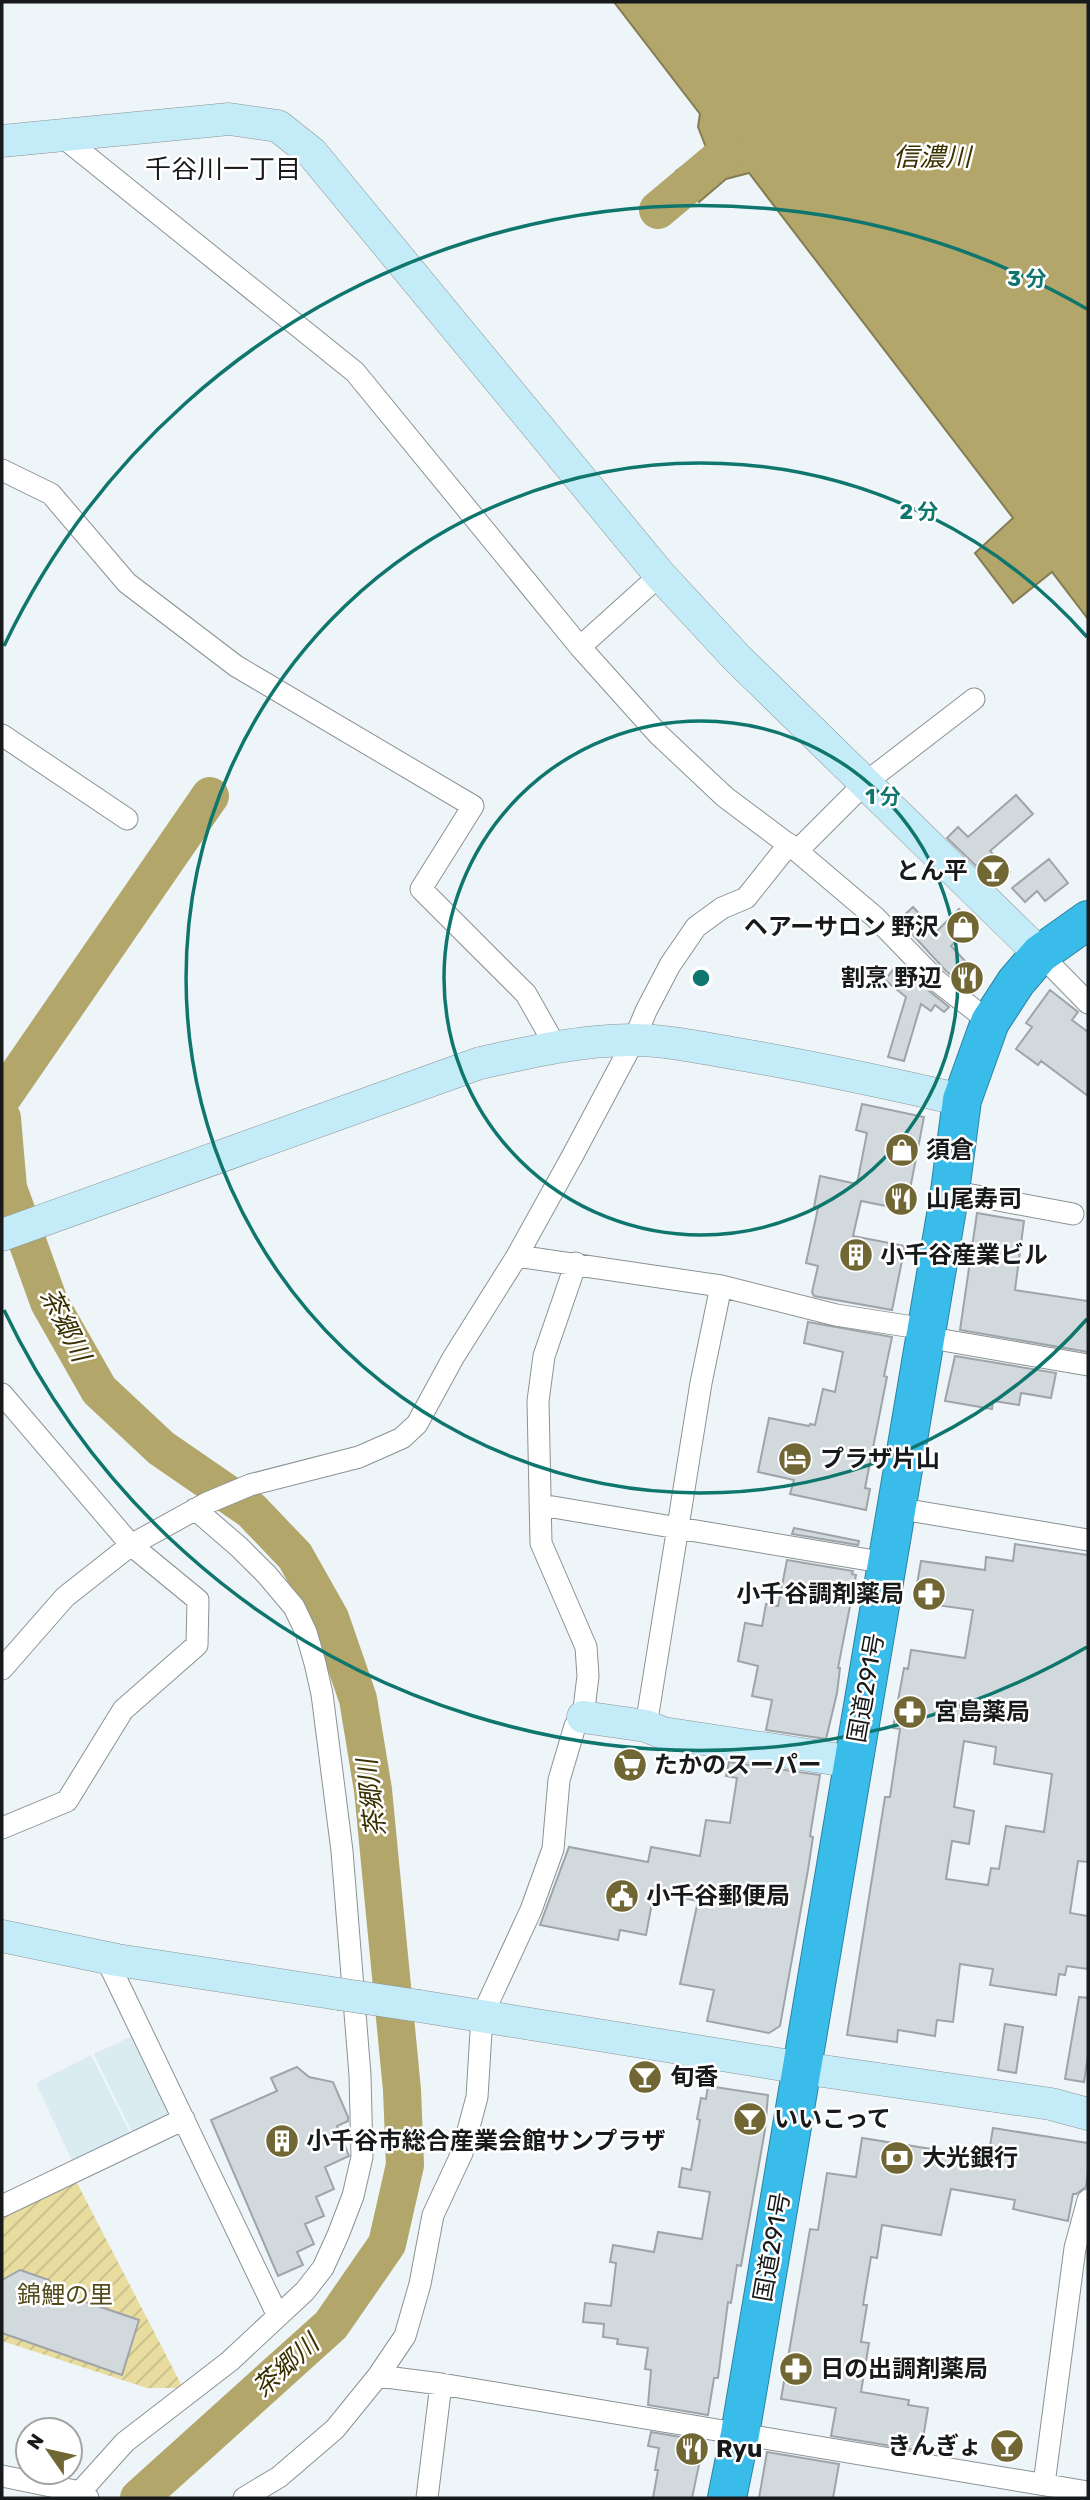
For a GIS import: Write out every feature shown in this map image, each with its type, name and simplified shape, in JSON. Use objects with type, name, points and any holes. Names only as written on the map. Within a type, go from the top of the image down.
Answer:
[{"type":"highway","name":"国道291号","points":[[727,2498],[950,1191],[962,1100],[990,1022],[1016,982],[1040,954],[1088,920]]},
{"type":"street","points":[[2,141],[229,119],[278,127],[313,153],[660,575],[737,658],[1088,1003]]},
{"type":"street","points":[[59,134],[355,372],[580,648],[658,734],[725,797],[793,848],[875,917],[937,981],[990,1022]]},
{"type":"street","points":[[2,470],[51,494],[128,583],[236,666],[473,806],[421,890],[526,994],[556,1047]]},
{"type":"street","points":[[580,648],[660,575]]},
{"type":"street","points":[[6,1655],[65,1597],[131,1545],[201,1506],[250,1485],[359,1457],[402,1438],[417,1424],[453,1358],[517,1256],[634,1040],[670,965],[696,927],[722,908],[746,898],[793,848],[865,783],[974,699]]},
{"type":"street","points":[[2,735],[127,819]]},
{"type":"street","points":[[2,1235],[480,1063],[556,1047],[634,1040],[683,1045],[805,1066],[962,1100]]},
{"type":"street","points":[[950,1191],[1073,1214]]},
{"type":"street","points":[[517,1256],[721,1286],[836,1315],[1088,1365]]},
{"type":"street","points":[[244,2498],[279,2477],[335,2429],[378,2376],[405,2336],[420,2284],[433,2215],[462,2153],[477,2097],[482,2016],[531,1910],[553,1849],[559,1780],[575,1726],[583,1717],[588,1676],[586,1647],[541,1543],[537,1458],[538,1401],[544,1356],[576,1263]]},
{"type":"street","points":[[646,1726],[701,1383],[721,1286]]},
{"type":"street","points":[[2,1394],[131,1545],[198,1600],[197,1645],[123,1710],[67,1801],[2,1828]]},
{"type":"street","points":[[541,1505],[887,1563]]},
{"type":"street","points":[[2,2476],[85,2496],[125,2442],[230,2361],[305,2291],[323,2269],[354,2196],[362,2157],[360,2075],[342,1851],[322,1695],[306,1632],[294,1607],[201,1506]]},
{"type":"street","points":[[896,1508],[1088,1540]]},
{"type":"street","points":[[583,1717],[646,1726],[663,1733],[854,1762]]},
{"type":"street","points":[[2,1936],[106,1958],[1051,2104],[1088,2114]]},
{"type":"street","points":[[106,1958],[278,2316]]},
{"type":"street","points":[[2,2206],[184,2119]]},
{"type":"street","points":[[1044,2484],[1075,2248],[1088,2200]]},
{"type":"street","points":[[378,2376],[441,2384],[1088,2493]]},
{"type":"street","points":[[427,2498],[441,2384]]},
{"type":"shaded area","points":[[136,2034],[174,2117],[134,2136],[94,2054]]},
{"type":"shaded area","points":[[91,2055],[132,2137],[74,2165],[36,2083]]},
{"type":"green space","name":"錦鯉の里","points":[[75,2179],[183,2388],[147,2388],[2,2341],[2,2214]]},
{"type":"water","name":"信濃川","points":[[614,2],[1088,2],[1088,619],[1052,572],[1013,603],[975,553],[1013,518],[749,173],[726,179],[699,202],[676,171],[707,150],[698,127],[700,114]]},
{"type":"building","points":[[1016,795],[1033,814],[990,851],[1010,872],[996,885],[947,838],[958,827],[968,837]]},
{"type":"building","points":[[1049,859],[1068,883],[1045,901],[1037,891],[1025,902],[1012,888]]},
{"type":"building","points":[[913,907],[936,932],[959,909],[973,925],[951,946],[980,977],[968,988],[946,971],[899,920]]},
{"type":"building","points":[[896,966],[903,972],[907,969],[949,1007],[944,1012],[935,1005],[931,1011],[921,1004],[904,1061],[888,1057],[906,997],[885,980]]},
{"type":"building","points":[[1050,990],[1078,1012],[1072,1020],[1088,1032],[1088,1096],[1041,1061],[1038,1065],[1016,1049],[1032,1027],[1026,1023]]},
{"type":"building","points":[[862,1104],[924,1117],[906,1210],[861,1201],[853,1236],[905,1246],[892,1310],[814,1296],[812,1292],[818,1266],[806,1263],[818,1208],[814,1207],[820,1176],[857,1184],[867,1133],[856,1130]]},
{"type":"building","points":[[977,1213],[1024,1221],[1015,1290],[1088,1301],[1088,1352],[960,1330]]},
{"type":"building","points":[[808,1322],[892,1337],[884,1376],[887,1377],[865,1488],[870,1489],[866,1510],[790,1494],[794,1480],[758,1472],[769,1418],[815,1425],[823,1389],[835,1392],[843,1352],[804,1343]]},
{"type":"building","points":[[955,1356],[1056,1373],[1051,1398],[1021,1393],[1019,1405],[993,1401],[992,1409],[945,1401]]},
{"type":"building","points":[[794,1528],[859,1541],[858,1545],[792,1534]]},
{"type":"building","points":[[1015,1544],[1088,1555],[1088,1862],[1078,1861],[1070,1913],[1088,1916],[1088,1969],[1067,1966],[1065,1975],[1059,1974],[1056,1995],[990,1985],[993,1969],[960,1964],[953,2022],[937,2020],[935,2036],[898,2030],[897,2042],[847,2035],[885,1797],[890,1797],[900,1729],[893,1728],[904,1668],[908,1669],[911,1650],[965,1658],[973,1610],[914,1602],[921,1561],[985,1570],[986,1557],[1013,1561]],"holes":[[[964,1741],[996,1747],[994,1764],[1052,1774],[1044,1832],[1006,1826],[999,1869],[991,1868],[988,1885],[946,1879],[952,1841],[969,1844],[974,1811],[954,1807]]]},
{"type":"building","points":[[787,1560],[853,1571],[852,1574],[856,1575],[838,1668],[837,1693],[826,1739],[766,1730],[772,1700],[752,1696],[758,1666],[738,1661],[745,1623],[762,1626],[766,1604],[778,1606]]},
{"type":"building","points":[[729,1762],[820,1775],[810,1836],[813,1837],[808,1870],[780,2026],[769,2033],[707,2021],[714,1990],[680,1984],[698,1901],[654,1892],[646,1935],[620,1930],[618,1940],[540,1925],[569,1847],[648,1862],[651,1847],[700,1856],[706,1820],[730,1823],[737,1778],[726,1776]]},
{"type":"building","points":[[1079,1997],[1088,1998],[1088,2055],[1084,2082],[1065,2079]]},
{"type":"building","points":[[1005,2024],[1023,2027],[1016,2073],[998,2070]]},
{"type":"building","name":"小千谷市総合産業会館サンプラザ","points":[[297,2067],[309,2077],[333,2082],[348,2117],[348,2121],[337,2126],[349,2156],[325,2167],[334,2189],[316,2197],[324,2216],[305,2224],[314,2244],[297,2252],[303,2265],[278,2276],[211,2120],[277,2091],[271,2078]]},
{"type":"building","points":[[708,2086],[768,2095],[765,2130],[741,2266],[737,2265],[731,2303],[728,2302],[718,2378],[714,2378],[708,2415],[648,2405],[651,2370],[645,2369],[648,2348],[617,2344],[618,2339],[603,2337],[604,2324],[583,2322],[585,2303],[611,2306],[616,2263],[610,2262],[613,2245],[654,2252],[658,2232],[702,2239],[710,2192],[679,2187],[682,2168],[691,2170],[701,2098],[706,2099]]},
{"type":"building","points":[[993,2128],[1088,2143],[1086,2187],[1073,2194],[1068,2221],[1013,2209],[1015,2200],[951,2189],[941,2235],[882,2225],[877,2258],[871,2257],[863,2305],[867,2305],[861,2342],[869,2343],[861,2392],[909,2400],[908,2405],[928,2408],[921,2451],[831,2436],[836,2408],[781,2399],[810,2229],[818,2230],[827,2173],[856,2177],[862,2138],[988,2158]]},
{"type":"building","points":[[20,2270],[49,2280],[56,2292],[139,2320],[122,2375],[2,2333],[2,2280]]},
{"type":"building","points":[[651,2432],[704,2441],[692,2498],[653,2498],[659,2448],[648,2446]]},
{"type":"building","points":[[767,2452],[839,2464],[833,2498],[759,2498]]},
{"type":"waterway","points":[[658,210],[726,153]]},
{"type":"waterway","points":[[2,1098],[210,796]]},
{"type":"waterway","name":"茶郷川","points":[[2,1118],[8,1188],[49,1302],[99,1390],[161,1448],[251,1510],[295,1556],[330,1618],[358,1699],[373,1790],[402,2090],[405,2165],[387,2244],[331,2325],[139,2498]]},
{"type":"place","name":"とん平","points":[[993,871]]},
{"type":"place","name":"ヘアーサロン 野沢","points":[[963,927]]},
{"type":"place","name":"割烹 野辺","points":[[967,978]]},
{"type":"place","name":"須倉","points":[[902,1150]]},
{"type":"place","name":"山尾寿司","points":[[901,1199]]},
{"type":"place","name":"小千谷産業ビル","points":[[856,1255]]},
{"type":"place","name":"プラザ片山","points":[[795,1459]]},
{"type":"place","name":"小千谷調剤薬局","points":[[929,1594]]},
{"type":"place","name":"宮島薬局","points":[[910,1712]]},
{"type":"place","name":"たかのスーパー","points":[[630,1765]]},
{"type":"place","name":"小千谷郵便局","points":[[622,1896]]},
{"type":"place","name":"旬香","points":[[645,2077]]},
{"type":"place","name":"いいこって","points":[[750,2119]]},
{"type":"place","name":"小千谷市総合産業会館サンプラザ","points":[[282,2141]]},
{"type":"place","name":"大光銀行","points":[[897,2158]]},
{"type":"place","name":"日の出調剤薬局","points":[[796,2369]]},
{"type":"place","name":"きんぎょ","points":[[1007,2446]]},
{"type":"place","name":"Ryu","points":[[692,2449]]},
{"type":"district","name":"千谷川一丁目","points":[[223,169]]}]
